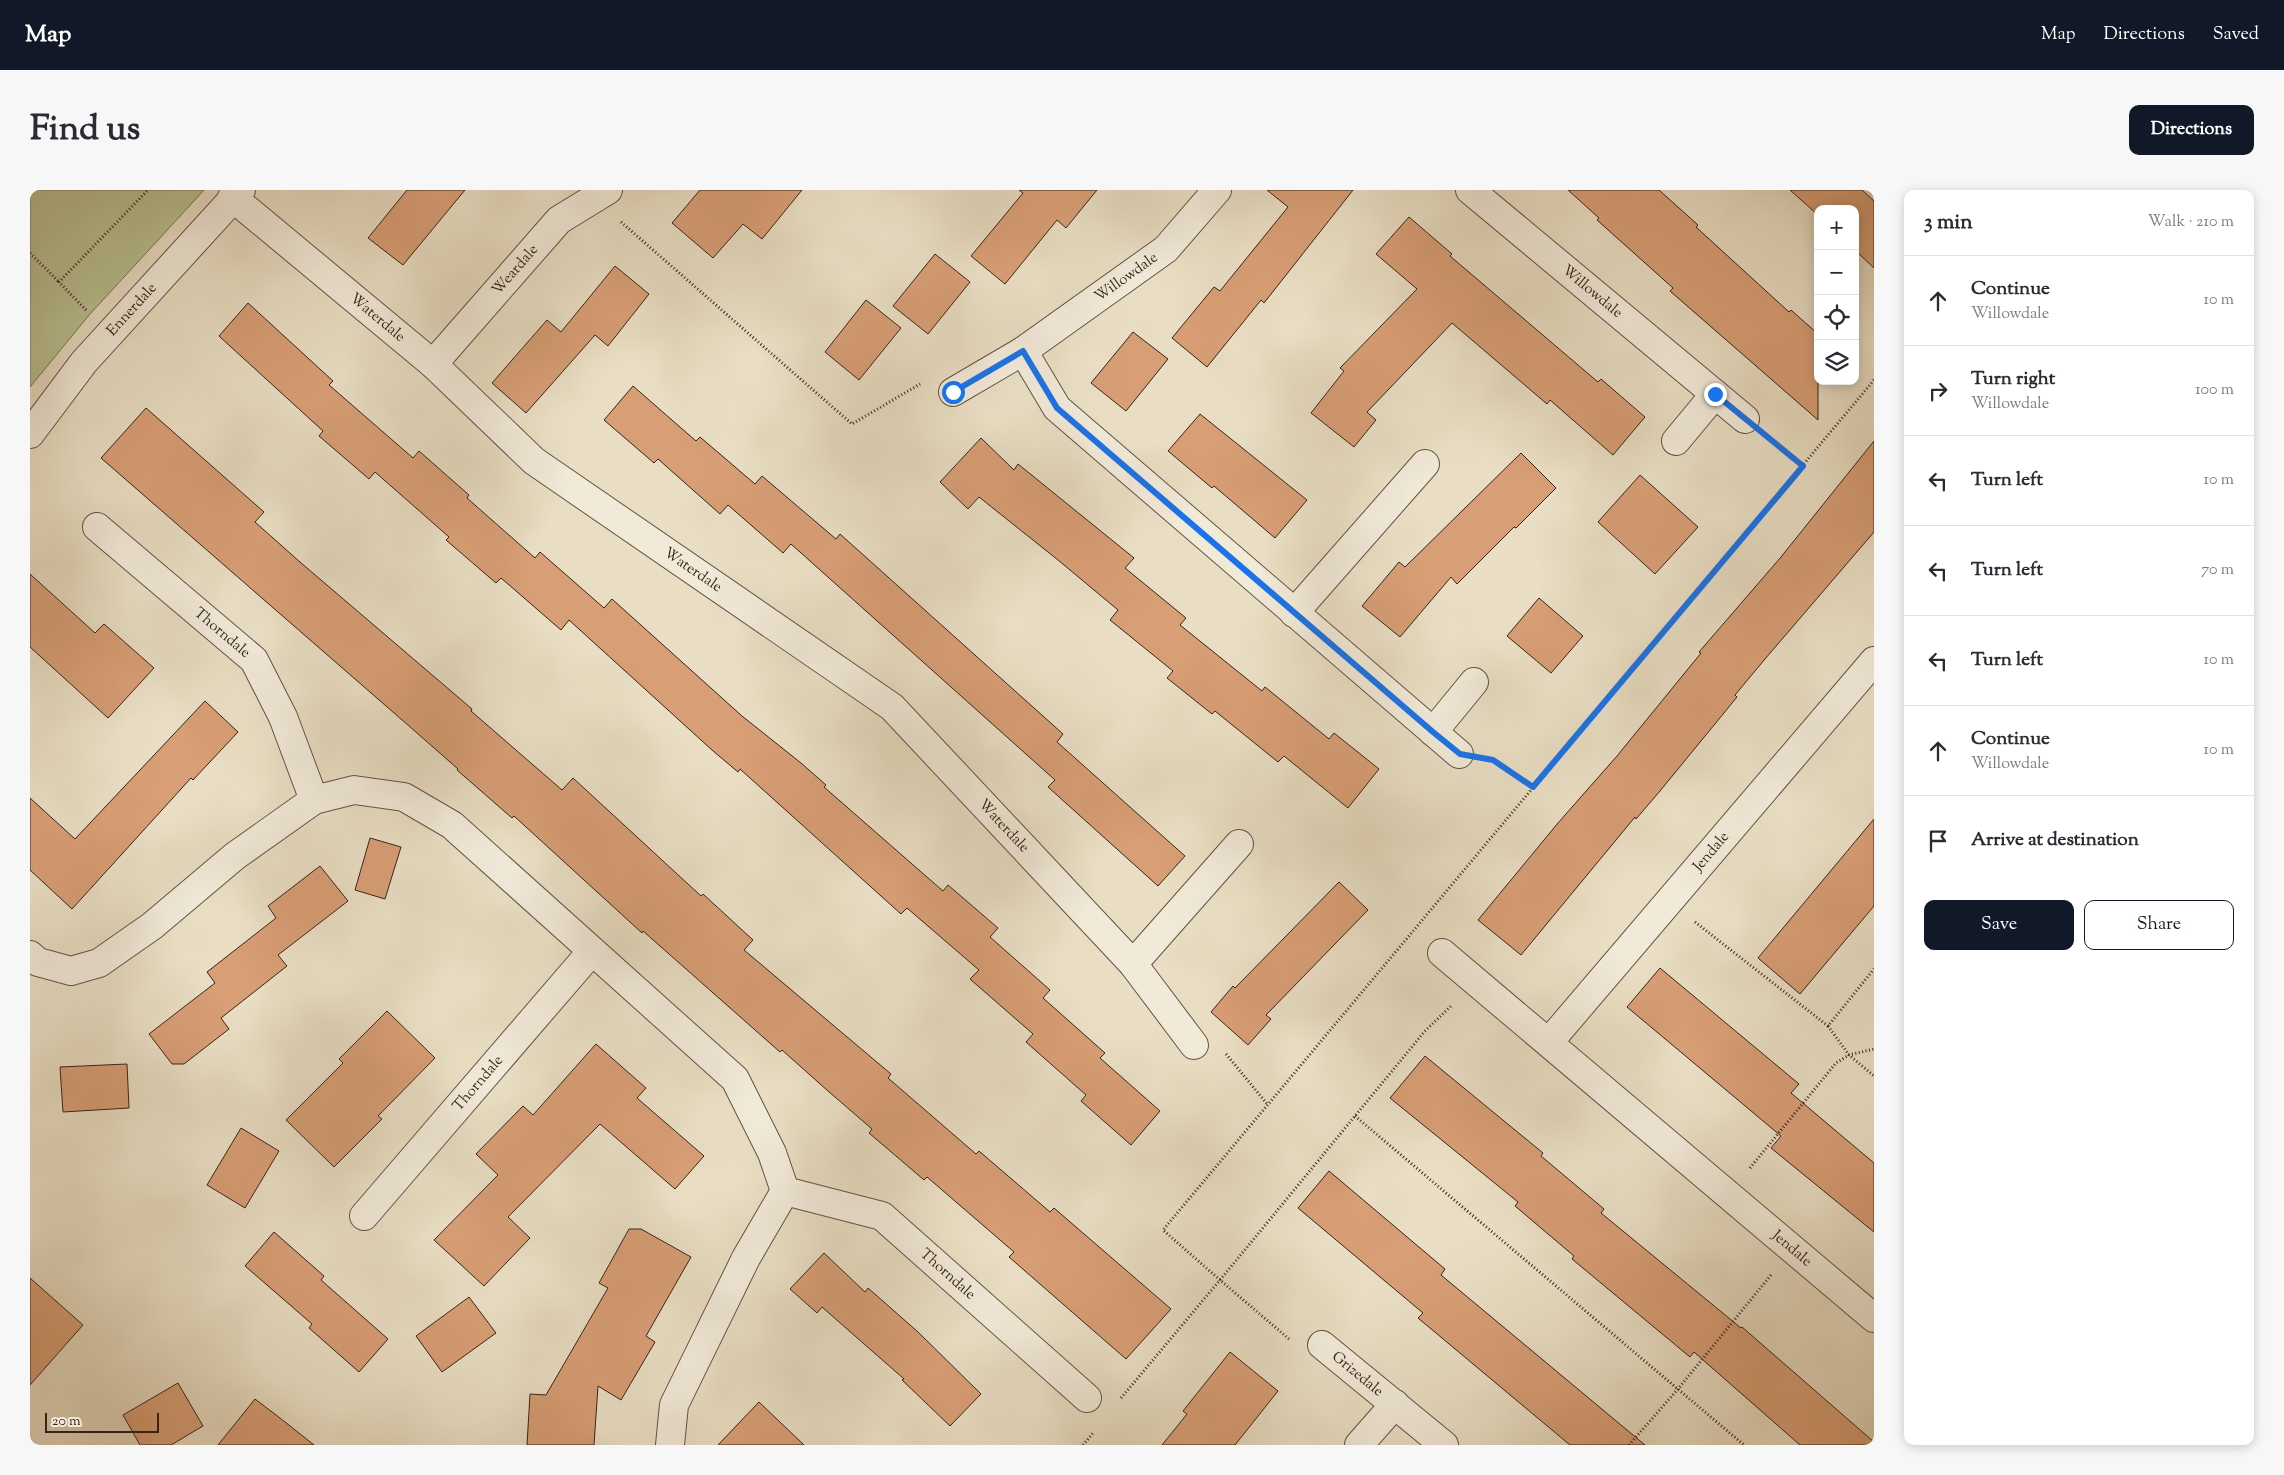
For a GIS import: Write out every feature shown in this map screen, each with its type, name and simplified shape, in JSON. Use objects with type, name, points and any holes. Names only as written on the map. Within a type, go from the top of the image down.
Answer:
[{"type":"street","name":"Willowdale","points":[[953,392],[1023,351],[1166,249],[1217,190]]},
{"type":"street","name":"Willowdale","points":[[1470,190],[1745,419]]},
{"type":"street","name":"Waterdale","points":[[236,194],[433,364],[534,461],[892,707],[1132,964],[1194,1046]]},
{"type":"street","name":"Ennerdale","points":[[30,434],[84,362],[236,194]]},
{"type":"street","name":"Weardale","points":[[433,364],[559,220],[601,194]]},
{"type":"street","points":[[1023,351],[1057,408],[1460,754]]},
{"type":"street","points":[[1676,441],[1715,394]]},
{"type":"street","points":[[1294,613],[1425,464]]},
{"type":"street","name":"Thorndale","points":[[97,527],[254,660],[283,717],[314,800]]},
{"type":"street","name":"Jendale","points":[[1549,1042],[1874,661]]},
{"type":"street","points":[[1433,732],[1474,682]]},
{"type":"street","points":[[30,955],[38,962],[71,971],[99,963],[152,926],[235,856],[314,800],[354,790],[404,797],[452,825],[735,1079],[772,1153],[785,1191],[746,1258],[674,1405],[670,1445]]},
{"type":"street","points":[[1132,964],[1239,844]]},
{"type":"street","name":"Thorndale","points":[[364,1216],[592,951]]},
{"type":"street","name":"Jendale","points":[[1442,953],[1874,1318]]},
{"type":"street","name":"Thorndale","points":[[785,1191],[882,1216],[1087,1398]]},
{"type":"street","name":"Grizedale","points":[[1322,1345],[1444,1445]]},
{"type":"street","name":"Grizedale","points":[[1358,1445],[1395,1404]]},
{"type":"path","points":[[59,282],[148,190]]},
{"type":"path","points":[[601,194],[852,424],[926,380]]},
{"type":"path","points":[[30,253],[90,314]]},
{"type":"path","points":[[1322,1345],[1297,1346],[1163,1230],[1874,380]]},
{"type":"path","points":[[1745,419],[1803,466]]},
{"type":"path","points":[[1460,754],[1493,760],[1533,787]]},
{"type":"path","points":[[1669,901],[1828,1026],[1849,1056],[1874,1076]]},
{"type":"path","points":[[1828,1026],[1874,969]]},
{"type":"path","points":[[1120,1399],[1425,1032],[1477,982]]},
{"type":"path","points":[[1194,1046],[1217,1042],[1268,1105]]},
{"type":"path","points":[[1728,1194],[1836,1063],[1849,1056],[1874,1049]]},
{"type":"path","points":[[1354,1116],[1744,1445]]},
{"type":"path","points":[[1629,1445],[1678,1389],[1793,1249]]},
{"type":"path","points":[[1083,1445],[1096,1430]]},
{"type":"green space","points":[[30,190],[204,190],[90,314],[30,387]]},
{"type":"building","points":[[407,190],[465,190],[403,265],[368,238]]},
{"type":"building","points":[[700,190],[802,190],[762,239],[743,224],[713,258],[672,223]]},
{"type":"building","points":[[1019,190],[1097,190],[1066,228],[1057,220],[1005,284],[971,256],[1023,193]]},
{"type":"building","points":[[1267,190],[1353,190],[1264,303],[1261,300],[1207,367],[1172,338],[1214,287],[1220,291],[1288,207]]},
{"type":"building","points":[[1568,190],[1659,190],[1698,225],[1696,227],[1789,312],[1791,310],[1814,330],[1814,385],[1818,385],[1818,420],[1670,291],[1673,288],[1597,220],[1599,218]]},
{"type":"building","points":[[1790,190],[1862,190],[1874,201],[1874,268],[1859,254],[1859,205],[1814,205],[1814,211]]},
{"type":"building","points":[[1409,217],[1452,254],[1450,256],[1598,382],[1601,379],[1645,417],[1613,455],[1550,400],[1547,404],[1452,323],[1367,412],[1376,420],[1354,447],[1311,413],[1344,371],[1340,368],[1417,289],[1376,254]]},
{"type":"building","points":[[935,254],[970,282],[928,334],[893,306]]},
{"type":"building","points":[[615,266],[649,294],[608,346],[595,335],[526,413],[492,383],[547,320],[561,332]]},
{"type":"building","points":[[866,300],[901,328],[859,380],[825,352]]},
{"type":"building","points":[[248,303],[333,381],[329,385],[413,458],[419,451],[469,495],[467,498],[535,558],[540,552],[604,608],[612,599],[742,716],[826,785],[824,787],[943,891],[948,885],[998,928],[990,937],[1050,990],[1043,998],[1105,1053],[1100,1058],[1160,1111],[1131,1145],[1081,1101],[1086,1095],[1026,1042],[1033,1034],[970,979],[979,970],[907,908],[901,914],[740,769],[738,772],[712,750],[569,620],[561,630],[501,578],[496,583],[446,540],[449,537],[375,472],[369,479],[319,436],[323,431],[219,336]]},
{"type":"building","points":[[1133,332],[1168,359],[1126,411],[1091,383]]},
{"type":"building","points":[[633,386],[696,441],[700,437],[755,484],[762,476],[836,539],[840,534],[1063,734],[1057,742],[1185,856],[1158,886],[1048,787],[1055,780],[791,544],[783,553],[728,505],[720,514],[658,459],[654,463],[604,420]]},
{"type":"building","points":[[146,408],[264,512],[255,522],[300,562],[472,709],[471,711],[562,790],[573,778],[701,896],[703,894],[753,940],[744,950],[891,1074],[888,1078],[976,1154],[979,1151],[1050,1212],[1054,1208],[1171,1309],[1126,1359],[1009,1257],[1014,1252],[927,1177],[924,1180],[869,1133],[872,1129],[782,1050],[780,1052],[643,931],[642,933],[514,816],[512,818],[101,458]]},
{"type":"building","points":[[1200,414],[1307,500],[1275,538],[1214,486],[1212,488],[1168,451]]},
{"type":"building","points":[[981,438],[1014,470],[1018,464],[1134,558],[1125,568],[1186,618],[1180,625],[1262,691],[1265,687],[1329,739],[1334,733],[1379,769],[1348,808],[1284,756],[1278,762],[1215,711],[1212,714],[1167,678],[1173,671],[1110,620],[1118,610],[1058,560],[979,497],[968,509],[940,482]]},
{"type":"building","points":[[1874,441],[1874,532],[1765,659],[1735,695],[1737,697],[1660,791],[1636,819],[1635,817],[1521,955],[1478,920],[1558,823],[1617,756],[1701,653],[1699,652],[1781,557]]},
{"type":"building","points":[[1521,453],[1556,488],[1516,528],[1514,527],[1457,584],[1451,577],[1400,637],[1362,606],[1399,562],[1405,567]]},
{"type":"building","points":[[1640,475],[1698,527],[1655,574],[1598,522]]},
{"type":"building","points":[[30,574],[95,633],[104,624],[154,668],[108,718],[30,647]]},
{"type":"building","points":[[1539,598],[1583,636],[1551,673],[1507,636]]},
{"type":"building","points":[[205,701],[238,732],[193,780],[191,778],[72,909],[30,870],[30,798],[75,839]]},
{"type":"building","points":[[1874,819],[1874,906],[1800,994],[1758,958]]},
{"type":"building","points":[[370,838],[401,847],[385,899],[355,890]]},
{"type":"building","points":[[320,866],[348,901],[278,955],[287,966],[221,1018],[229,1029],[184,1064],[172,1064],[149,1034],[215,983],[207,972],[276,918],[268,906]]},
{"type":"building","points":[[1339,882],[1368,910],[1266,1015],[1271,1019],[1248,1045],[1211,1012],[1233,986],[1235,988]]},
{"type":"building","points":[[1660,968],[1799,1084],[1791,1093],[1874,1163],[1874,1232],[1771,1148],[1781,1136],[1627,1007]]},
{"type":"building","points":[[387,1011],[435,1058],[378,1116],[382,1119],[334,1167],[286,1120],[343,1063],[339,1059]]},
{"type":"building","points":[[596,1044],[646,1088],[637,1098],[704,1156],[675,1189],[600,1124],[508,1217],[530,1238],[484,1286],[434,1240],[498,1175],[476,1154],[523,1106],[533,1115]]},
{"type":"building","points":[[1425,1056],[1543,1153],[1541,1156],[1604,1209],[1601,1213],[1742,1327],[1874,1442],[1874,1445],[1800,1445],[1694,1352],[1690,1357],[1572,1259],[1574,1256],[1515,1206],[1518,1202],[1390,1098]]},
{"type":"building","points":[[127,1064],[129,1108],[63,1112],[60,1067]]},
{"type":"building","points":[[241,1128],[279,1151],[245,1208],[207,1185]]},
{"type":"building","points":[[1329,1171],[1445,1269],[1441,1275],[1645,1445],[1570,1445],[1418,1318],[1423,1313],[1298,1208]]},
{"type":"building","points":[[629,1229],[641,1229],[691,1257],[646,1336],[655,1342],[621,1400],[598,1386],[594,1445],[527,1445],[530,1394],[546,1395],[608,1288],[599,1283]]},
{"type":"building","points":[[274,1232],[324,1276],[321,1280],[388,1339],[359,1372],[309,1328],[312,1324],[245,1266]]},
{"type":"building","points":[[824,1253],[865,1292],[868,1288],[918,1332],[981,1394],[950,1426],[902,1380],[904,1379],[822,1307],[817,1313],[790,1289]]},
{"type":"building","points":[[30,1278],[83,1325],[30,1385]]},
{"type":"building","points":[[469,1297],[496,1333],[442,1372],[416,1336]]},
{"type":"building","points":[[1230,1352],[1278,1391],[1235,1445],[1162,1445],[1187,1414],[1183,1411]]},
{"type":"building","points":[[178,1383],[203,1426],[171,1445],[140,1445],[123,1415]]},
{"type":"building","points":[[255,1399],[280,1418],[314,1445],[218,1445]]},
{"type":"building","points":[[759,1402],[804,1445],[718,1445]]},
{"type":"route","points":[[953,392],[1023,351],[1057,408],[1433,732],[1460,754],[1493,760],[1533,787],[1803,466],[1715,394]]}]
